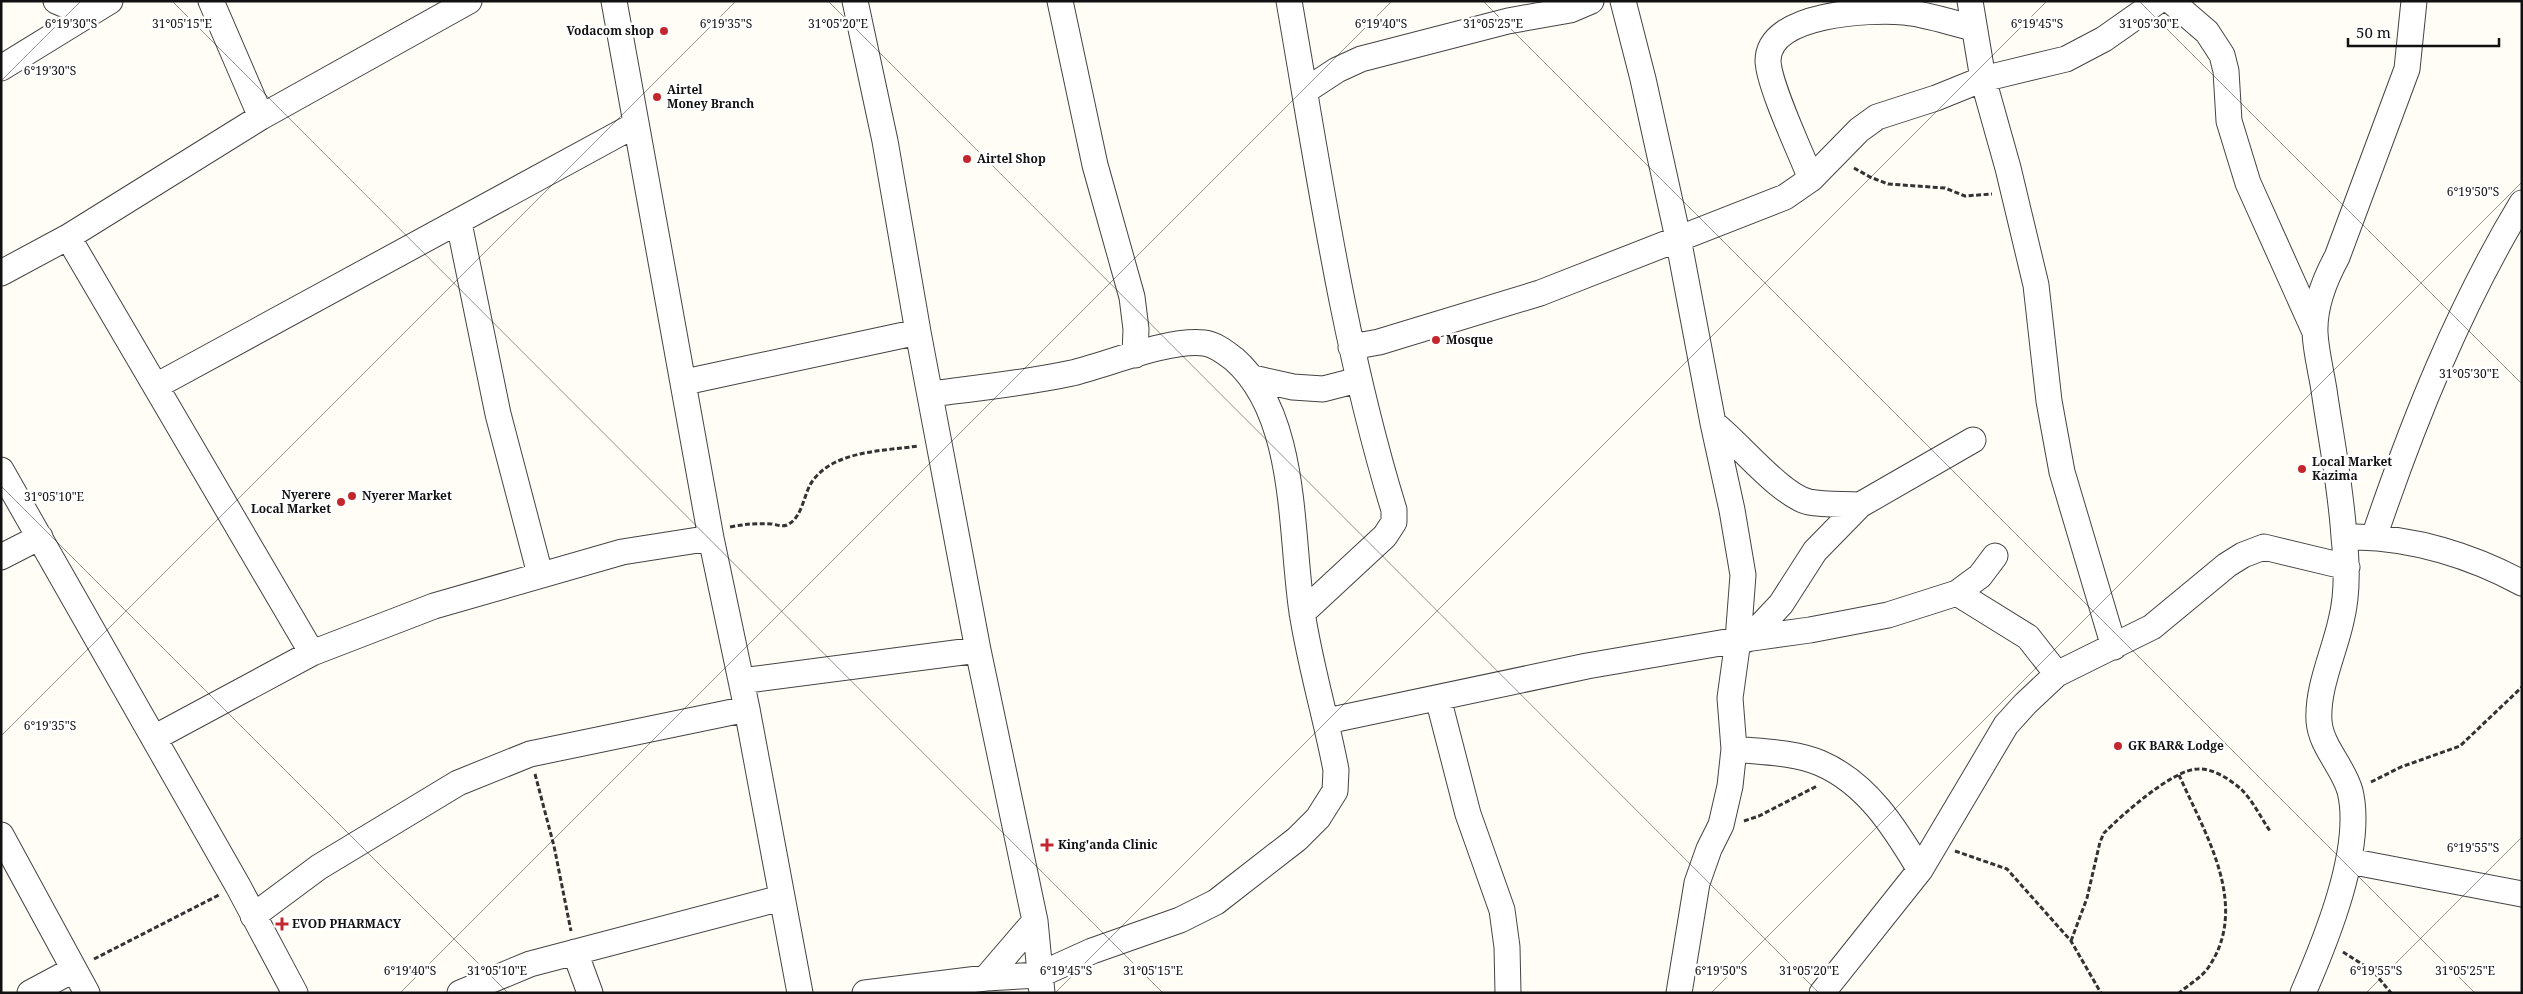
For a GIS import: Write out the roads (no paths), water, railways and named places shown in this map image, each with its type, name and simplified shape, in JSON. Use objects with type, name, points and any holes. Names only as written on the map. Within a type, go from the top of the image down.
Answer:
[{"type":"street","points":[[56,1],[87,14]]},
{"type":"street","points":[[1,68],[30,52],[110,1]]},
{"type":"street","points":[[211,1],[261,117]]},
{"type":"street","points":[[1,273],[68,237],[261,117],[469,1]]},
{"type":"street","points":[[614,1],[635,125],[711,534],[747,709],[800,993]]},
{"type":"street","points":[[855,1],[886,141],[918,332],[978,650],[1035,922],[1041,984]]},
{"type":"street","points":[[1060,1],[1095,166],[1132,297],[1136,329],[1135,355]]},
{"type":"street","points":[[1289,1],[1351,347],[1372,439],[1394,510],[1394,522],[1385,536],[1302,613]]},
{"type":"street","points":[[1970,1],[1983,79],[2036,285],[2049,401],[2062,472],[2114,647]]},
{"type":"street","points":[[1351,347],[1379,342],[1540,293],[1785,197],[1820,171],[1846,142],[1876,117],[1936,98],[1983,79],[2066,59],[2104,39],[2158,1]]},
{"type":"street","points":[[2171,1],[2207,32],[2222,54],[2226,71],[2229,121],[2248,183],[2315,332],[2341,501],[2346,567],[2342,618],[2321,695],[2319,722],[2328,748],[2346,779],[2350,792],[2352,826],[2349,861],[2303,993]]},
{"type":"street","points":[[2315,332],[2321,292],[2340,249],[2407,69],[2414,1]]},
{"type":"street","points":[[1305,91],[1338,70],[1361,60],[1508,21],[1588,3],[1625,11],[1643,79],[1678,238],[1713,423],[1732,510],[1743,575],[1743,639],[1730,698],[1734,750],[1730,786],[1721,824],[1709,849],[1697,883],[1679,993]]},
{"type":"street","points":[[1820,171],[1775,87],[1768,60],[1773,45],[1788,31],[1818,17],[1862,12],[1904,12],[1974,28]]},
{"type":"street","points":[[156,386],[635,125]]},
{"type":"street","points":[[2374,537],[2405,447],[2435,375],[2500,239],[2522,203]]},
{"type":"street","points":[[459,222],[498,414],[540,574]]},
{"type":"street","points":[[68,237],[156,386],[238,532],[312,653]]},
{"type":"street","points":[[684,382],[918,332]]},
{"type":"street","points":[[866,993],[986,978],[1041,984],[1092,951],[1180,920],[1216,902],[1297,839],[1318,818],[1335,791],[1336,770],[1327,721],[1302,613],[1281,444],[1267,402],[1253,378],[1225,352],[1206,343],[1185,343],[1072,373],[930,394]]},
{"type":"street","points":[[1253,378],[1293,387],[1323,389],[1358,380]]},
{"type":"street","points":[[1713,423],[1732,438],[1783,488],[1798,497],[1808,502],[1860,505]]},
{"type":"street","points":[[1743,639],[1780,604],[1815,551],[1860,505],[1973,440]]},
{"type":"street","points":[[1,470],[238,886],[295,993]]},
{"type":"street","points":[[154,738],[312,653],[434,606],[622,552],[711,534]]},
{"type":"street","points":[[2344,536],[2374,537],[2420,544],[2497,570],[2522,583]]},
{"type":"street","points":[[1,557],[40,537]]},
{"type":"street","points":[[1822,993],[1920,870],[2006,725],[2057,674],[2152,627],[2227,565],[2256,549],[2264,547],[2346,567]]},
{"type":"street","points":[[1327,721],[1587,666],[1743,639],[1810,630],[1888,615],[1957,593],[1980,576],[1995,556]]},
{"type":"street","points":[[1957,593],[2028,637],[2057,674]]},
{"type":"street","points":[[741,681],[978,650]]},
{"type":"street","points":[[1438,698],[1468,814],[1502,910],[1507,947],[1508,993]]},
{"type":"street","points":[[253,916],[319,867],[378,829],[458,783],[530,754],[747,709]]},
{"type":"street","points":[[1734,750],[1793,755],[1820,763],[1840,774],[1872,800],[1896,830],[1920,870]]},
{"type":"street","points":[[1896,830],[1938,840]]},
{"type":"street","points":[[1,835],[87,993]]},
{"type":"street","points":[[2349,861],[2522,894]]},
{"type":"street","points":[[460,993],[530,964],[781,898]]},
{"type":"street","points":[[986,978],[1035,922]]},
{"type":"street","points":[[575,952],[590,993]]},
{"type":"street","points":[[30,993],[73,970]]},
{"type":"place","name":"Vodacom shop","points":[[664,31]]},
{"type":"place","name":"Airtel Money Branch","points":[[657,97]]},
{"type":"place","name":"Airtel Shop","points":[[967,159]]},
{"type":"place","name":"Mosque","points":[[1436,340]]},
{"type":"place","name":"Local Market Kazima","points":[[2302,469]]},
{"type":"place","name":"Nyerer Market","points":[[352,496]]},
{"type":"place","name":"Nyerere Local Market","points":[[341,502]]},
{"type":"place","name":"GK BAR& Lodge","points":[[2118,746]]},
{"type":"place","name":"King'anda Clinic","points":[[1047,845]]},
{"type":"place","name":"EVOD PHARMACY","points":[[282,924]]}]
